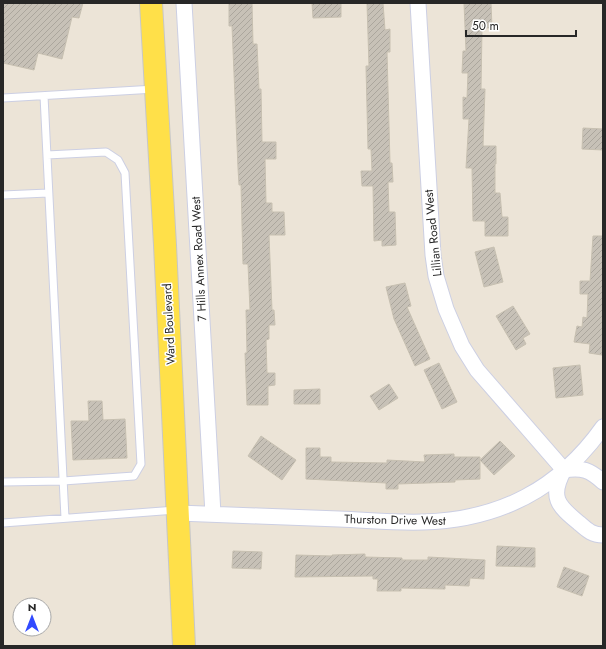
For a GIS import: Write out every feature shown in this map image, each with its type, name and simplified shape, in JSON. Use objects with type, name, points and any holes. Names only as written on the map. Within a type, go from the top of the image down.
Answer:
[{"type":"main road","name":"Ward Boulevard","points":[[151,3],[184,646]]},
{"type":"street","name":"7 Hills Annex Road West","points":[[184,3],[213,514]]},
{"type":"street","name":"Lillian Road West","points":[[418,3],[433,255],[436,276],[446,309],[462,346],[477,370],[564,470]]},
{"type":"street","name":"Thurston Drive West","points":[[178,511],[213,514],[423,522],[447,521],[477,516],[507,506],[550,483],[594,439],[603,427]]},
{"type":"street","points":[[603,482],[592,472],[584,469],[564,470],[558,481],[556,492],[561,508],[592,534],[603,535]]},
{"type":"lane","points":[[3,98],[156,89]]},
{"type":"lane","points":[[44,96],[65,518]]},
{"type":"lane","points":[[3,482],[63,481],[134,476],[141,464],[125,173],[118,160],[106,152],[46,155]]},
{"type":"lane","points":[[3,195],[48,193]]},
{"type":"lane","points":[[3,524],[65,518],[178,511]]},
{"type":"building","points":[[3,3],[83,3],[79,18],[72,17],[62,59],[38,53],[34,70],[3,63]]},
{"type":"building","points":[[229,3],[252,3],[253,44],[257,44],[259,89],[261,89],[262,142],[276,142],[276,159],[265,159],[266,203],[272,203],[272,212],[284,212],[285,235],[269,235],[272,310],[274,310],[275,325],[269,325],[269,339],[266,340],[267,373],[275,373],[275,385],[268,386],[268,405],[247,405],[245,353],[247,353],[246,310],[250,310],[248,264],[243,264],[241,185],[239,185],[232,26],[229,26]]},
{"type":"building","points":[[312,3],[341,3],[341,17],[313,18]]},
{"type":"building","points":[[367,3],[383,3],[385,30],[390,29],[390,52],[387,52],[390,163],[392,163],[393,182],[388,182],[389,212],[395,212],[396,245],[382,246],[382,240],[374,241],[373,186],[362,186],[361,171],[372,171],[371,149],[368,149],[366,66],[369,66]]},
{"type":"building","points":[[464,3],[491,3],[492,28],[482,28],[481,89],[485,89],[483,146],[496,146],[495,193],[500,193],[502,217],[508,217],[508,236],[485,236],[485,221],[473,221],[472,168],[466,168],[469,119],[463,119],[463,97],[467,98],[468,73],[462,73],[463,51],[466,51]]},
{"type":"building","points":[[583,128],[603,129],[603,150],[582,149]]},
{"type":"building","points":[[593,236],[603,236],[602,355],[589,353],[590,344],[574,342],[577,326],[582,327],[583,317],[587,318],[588,294],[580,294],[580,281],[590,281]]},
{"type":"building","points":[[494,247],[503,282],[484,287],[475,252]]},
{"type":"building","points":[[405,283],[411,306],[407,307],[430,359],[415,366],[394,319],[386,287]]},
{"type":"building","points":[[513,306],[530,334],[523,338],[526,344],[516,350],[496,316]]},
{"type":"building","points":[[439,363],[457,402],[442,409],[424,370]]},
{"type":"building","points":[[580,365],[583,395],[556,398],[553,368]]},
{"type":"building","points":[[389,384],[398,398],[379,410],[370,396]]},
{"type":"building","points":[[320,389],[320,404],[294,404],[294,390]]},
{"type":"building","points":[[88,401],[102,401],[103,420],[125,419],[127,458],[73,460],[71,421],[89,421]]},
{"type":"building","points":[[261,436],[296,460],[282,480],[248,456]]},
{"type":"building","points":[[500,441],[515,456],[494,475],[480,460]]},
{"type":"building","points":[[306,448],[320,448],[320,457],[331,457],[331,462],[387,463],[387,460],[425,462],[424,455],[454,454],[454,457],[480,457],[480,479],[455,480],[455,482],[398,484],[398,489],[386,489],[386,483],[306,479]]},
{"type":"building","points":[[497,546],[535,548],[535,567],[496,566]]},
{"type":"building","points":[[233,551],[262,552],[261,569],[232,568]]},
{"type":"building","points":[[365,554],[365,557],[402,558],[402,560],[428,560],[428,557],[485,560],[484,579],[470,578],[469,586],[445,585],[445,589],[401,588],[401,591],[377,591],[378,579],[373,579],[373,576],[295,577],[296,555],[332,556]]},
{"type":"building","points":[[564,567],[589,576],[582,596],[557,587]]}]
